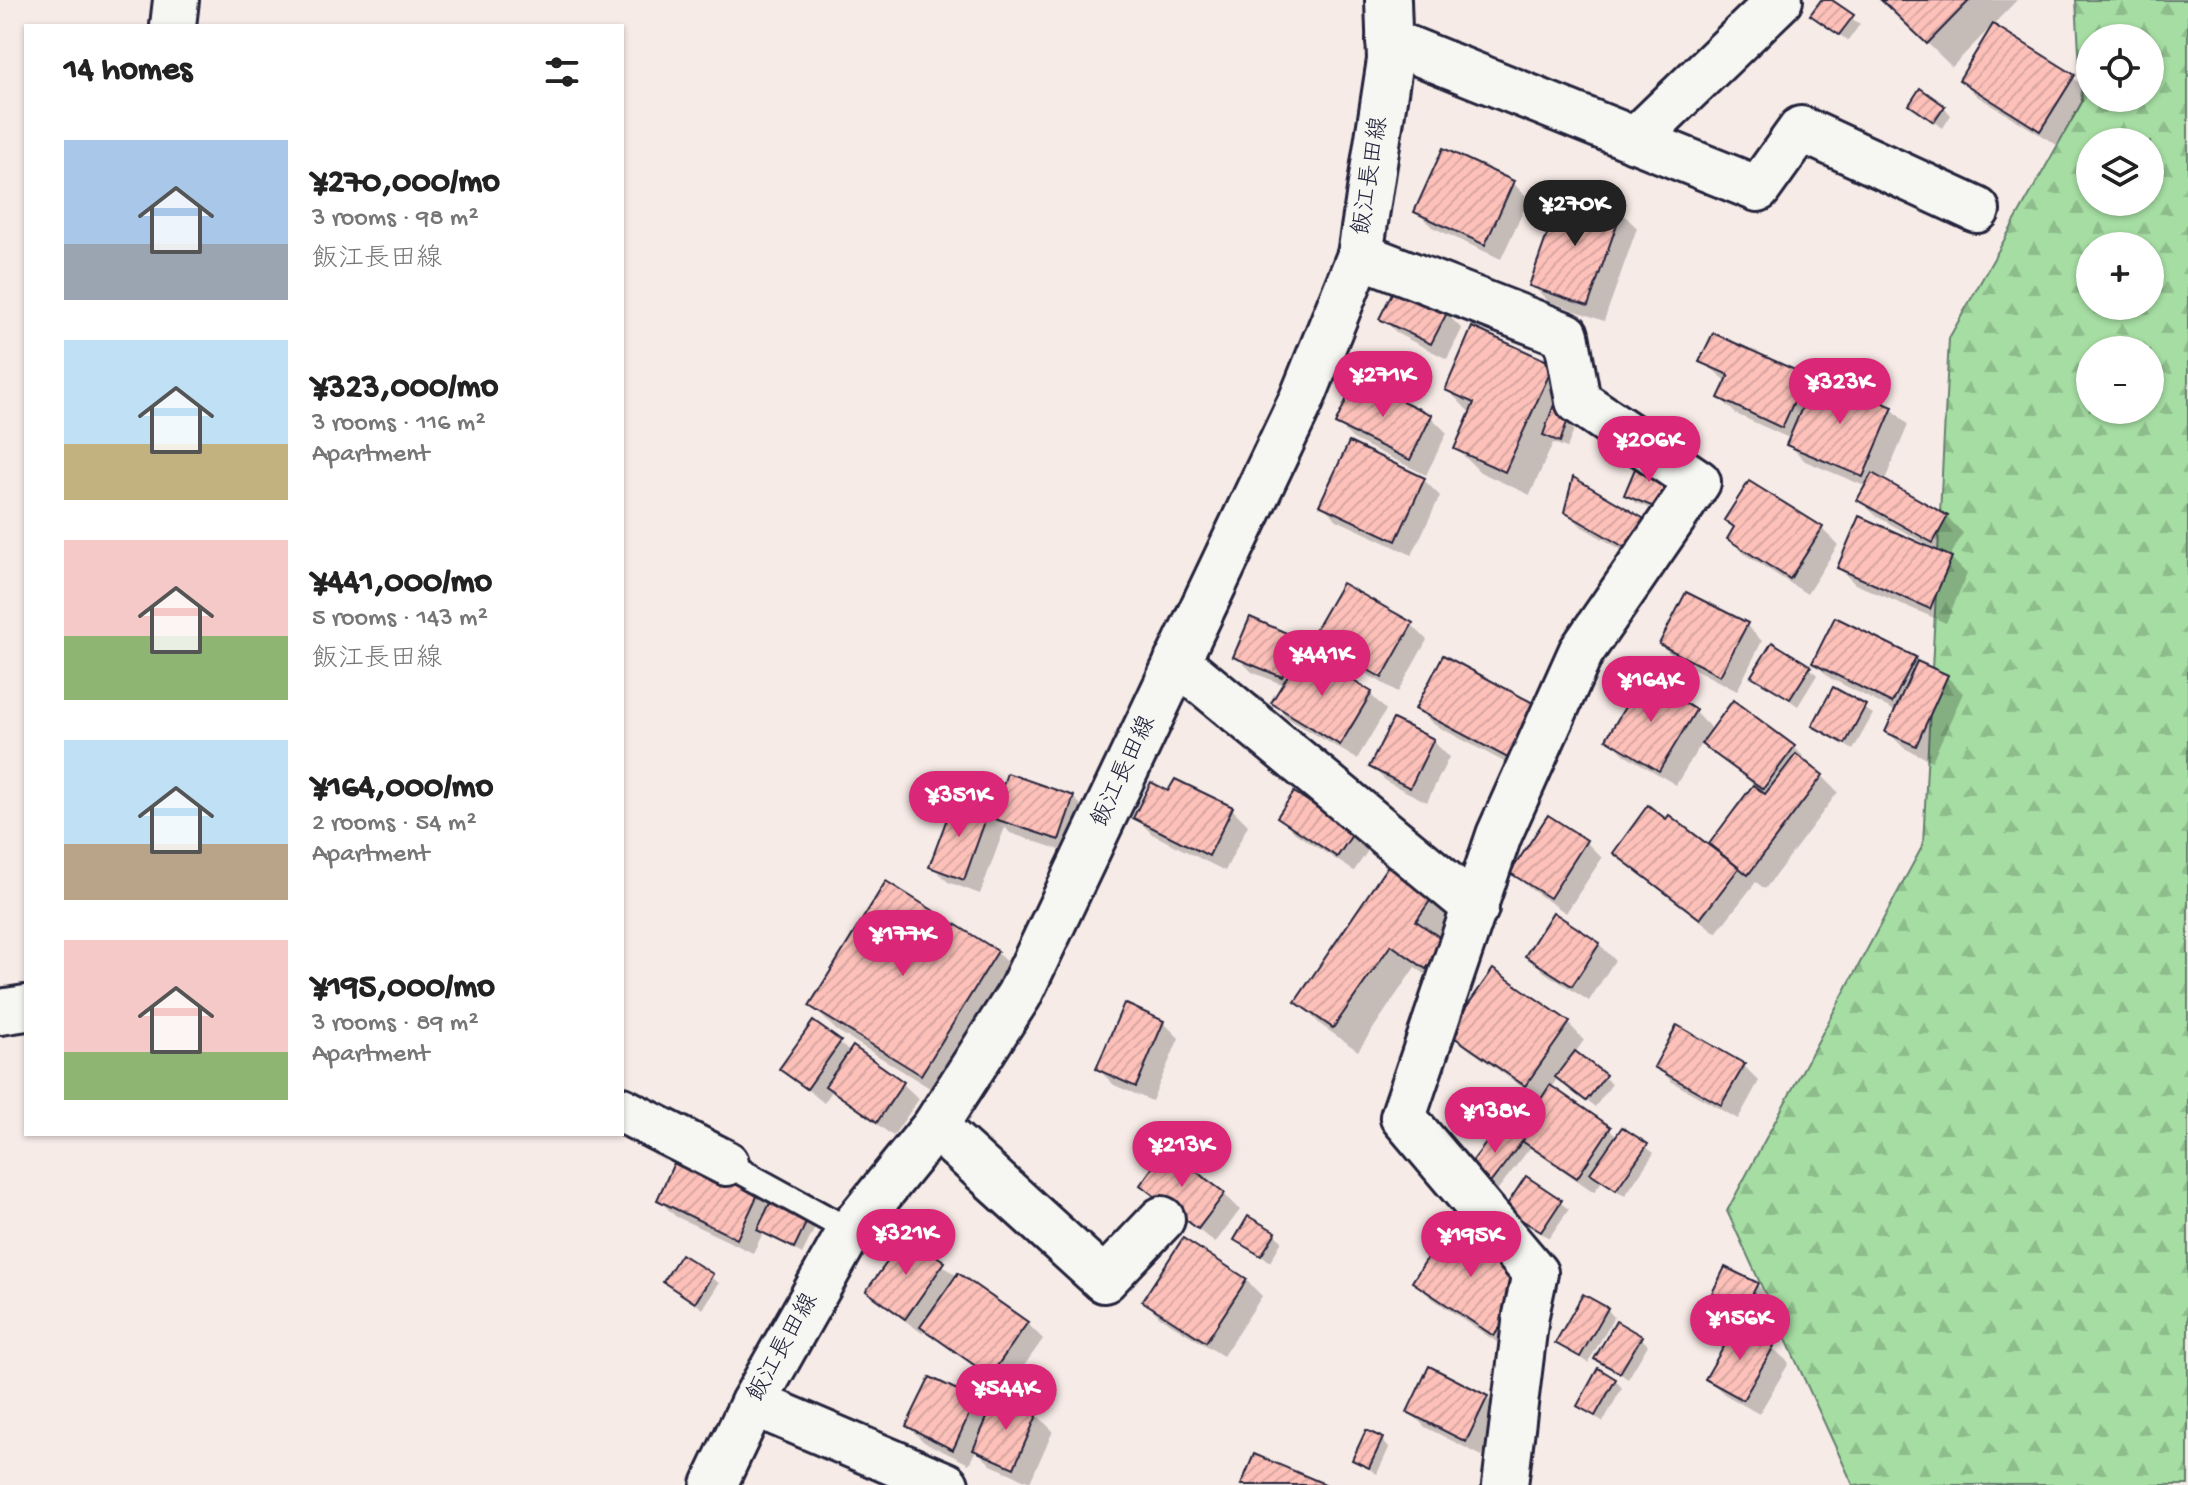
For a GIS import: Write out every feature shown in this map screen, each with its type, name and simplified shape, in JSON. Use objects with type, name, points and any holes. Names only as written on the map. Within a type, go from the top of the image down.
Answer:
[{"type":"street","points":[[173,24],[176,0]]},
{"type":"street","points":[[1635,140],[1780,0]]},
{"type":"street","points":[[1388,21],[1635,140],[1758,189],[1801,129],[1977,210]]},
{"type":"street","name":"飯江長田線","points":[[714,1485],[753,1403],[850,1231],[935,1126],[1019,995],[1301,401],[1360,255],[1390,60],[1388,21]]},
{"type":"street","points":[[1360,255],[1566,335],[1578,401],[1698,482],[1581,652],[1499,835],[1403,1117],[1535,1273],[1526,1315],[1505,1485]]},
{"type":"street","points":[[1177,661],[1476,908]]},
{"type":"street","points":[[0,1012],[24,1008]]},
{"type":"street","points":[[624,1111],[726,1163]]},
{"type":"street","points":[[935,1126],[1104,1280],[1162,1219]]},
{"type":"street","points":[[753,1403],[946,1485]]},
{"type":"lane","points":[[726,1163],[850,1231]]},
{"type":"green space","points":[[2076,0],[2188,0],[2188,1485],[1853,1485],[1727,1211],[1923,845],[1949,338],[2076,112],[2164,112],[2164,24],[2077,24]]},
{"type":"building","points":[[1821,0],[1832,0],[1854,15],[1839,35],[1810,15]]},
{"type":"building","points":[[1881,0],[1970,0],[1927,44]]},
{"type":"building","points":[[1993,24],[2075,75],[2040,131],[1959,80]]},
{"type":"building","points":[[1920,88],[1945,106],[1934,122],[1909,105]]},
{"type":"building","points":[[1443,148],[1514,181],[1485,245],[1414,212]]},
{"type":"building","points":[[1563,189],[1622,210],[1588,306],[1529,286]]},
{"type":"building","points":[[1396,285],[1448,311],[1431,344],[1379,319]]},
{"type":"building","points":[[1472,327],[1554,364],[1505,472],[1454,449],[1474,403],[1445,390]]},
{"type":"building","points":[[1713,333],[1806,375],[1782,428],[1718,398],[1729,375],[1699,362]]},
{"type":"building","points":[[1816,375],[1893,407],[1863,477],[1786,445]]},
{"type":"building","points":[[1356,379],[1432,415],[1410,460],[1335,424]]},
{"type":"building","points":[[1556,399],[1573,405],[1560,442],[1543,435]]},
{"type":"building","points":[[1349,442],[1425,478],[1396,541],[1319,505]]},
{"type":"building","points":[[1639,459],[1674,473],[1659,509],[1624,495]]},
{"type":"building","points":[[1872,473],[1948,516],[1933,543],[1857,500]]},
{"type":"building","points":[[1573,477],[1648,521],[1631,551],[1564,512]]},
{"type":"building","points":[[1749,481],[1823,527],[1790,579],[1727,539],[1734,527],[1724,520]]},
{"type":"building","points":[[1859,516],[1952,557],[1930,609],[1837,568]]},
{"type":"building","points":[[1342,583],[1413,623],[1382,678],[1311,637]]},
{"type":"building","points":[[1686,592],[1748,623],[1720,676],[1659,644]]},
{"type":"building","points":[[1250,617],[1298,638],[1282,677],[1233,657]]},
{"type":"building","points":[[1835,617],[1916,657],[1892,703],[1812,663]]},
{"type":"building","points":[[1772,642],[1811,666],[1790,699],[1751,676]]},
{"type":"building","points":[[1303,651],[1372,692],[1340,745],[1271,703]]},
{"type":"building","points":[[1443,655],[1548,711],[1519,764],[1415,709]]},
{"type":"building","points":[[1917,661],[1948,675],[1916,746],[1885,732]]},
{"type":"building","points":[[1643,677],[1696,710],[1659,771],[1606,739]]},
{"type":"building","points":[[1833,687],[1866,705],[1845,744],[1812,726]]},
{"type":"building","points":[[1733,700],[1795,746],[1763,789],[1701,744]]},
{"type":"building","points":[[1393,719],[1434,739],[1410,788],[1369,767]]},
{"type":"building","points":[[1796,754],[1823,775],[1748,875],[1709,844],[1753,785],[1765,794]]},
{"type":"building","points":[[1007,773],[1074,796],[1059,840],[992,818]]},
{"type":"building","points":[[1175,779],[1233,807],[1209,856],[1133,818],[1151,782],[1168,791]]},
{"type":"building","points":[[1294,792],[1354,832],[1337,857],[1277,817]]},
{"type":"building","points":[[955,797],[989,810],[964,880],[929,867]]},
{"type":"building","points":[[1648,805],[1666,819],[1669,815],[1739,868],[1700,919],[1613,853]]},
{"type":"building","points":[[1548,815],[1587,840],[1550,898],[1510,873]]},
{"type":"building","points":[[1389,864],[1434,895],[1416,921],[1445,941],[1426,969],[1391,945],[1333,1028],[1295,1002]]},
{"type":"building","points":[[886,881],[998,951],[921,1075],[809,1006]]},
{"type":"building","points":[[1553,912],[1600,943],[1572,986],[1525,956]]},
{"type":"building","points":[[1493,969],[1570,1022],[1525,1086],[1448,1033]]},
{"type":"building","points":[[1124,1003],[1164,1021],[1136,1087],[1096,1069]]},
{"type":"building","points":[[813,1021],[841,1041],[807,1089],[779,1069]]},
{"type":"building","points":[[1677,1025],[1745,1064],[1721,1105],[1654,1067]]},
{"type":"building","points":[[853,1046],[904,1082],[877,1122],[825,1086]]},
{"type":"building","points":[[1575,1051],[1606,1075],[1586,1101],[1555,1077]]},
{"type":"building","points":[[1550,1085],[1611,1127],[1577,1178],[1516,1137]]},
{"type":"building","points":[[1502,1122],[1524,1139],[1487,1187],[1465,1171]]},
{"type":"building","points":[[1622,1127],[1648,1144],[1616,1190],[1590,1173]]},
{"type":"building","points":[[1166,1149],[1225,1193],[1198,1229],[1140,1185]]},
{"type":"building","points":[[679,1152],[760,1190],[737,1239],[657,1200]]},
{"type":"building","points":[[1526,1176],[1562,1200],[1541,1232],[1504,1209]]},
{"type":"building","points":[[771,1201],[808,1219],[794,1248],[757,1230]]},
{"type":"building","points":[[1248,1216],[1276,1232],[1261,1256],[1234,1240]]},
{"type":"building","points":[[1445,1221],[1532,1278],[1494,1336],[1412,1282],[1433,1249],[1429,1247]]},
{"type":"building","points":[[907,1235],[945,1262],[905,1319],[866,1291]]},
{"type":"building","points":[[1183,1238],[1247,1279],[1206,1342],[1142,1301]]},
{"type":"building","points":[[681,1254],[713,1274],[695,1303],[663,1282]]},
{"type":"building","points":[[1725,1267],[1758,1283],[1745,1309],[1712,1293]]},
{"type":"building","points":[[958,1273],[1028,1322],[990,1376],[920,1327]]},
{"type":"building","points":[[1583,1294],[1608,1308],[1580,1357],[1555,1343]]},
{"type":"building","points":[[1616,1321],[1642,1336],[1620,1373],[1594,1359]]},
{"type":"building","points":[[1737,1324],[1774,1346],[1743,1400],[1705,1379]]},
{"type":"building","points":[[1429,1366],[1488,1396],[1466,1442],[1407,1412]]},
{"type":"building","points":[[1598,1368],[1616,1379],[1595,1416],[1577,1406]]},
{"type":"building","points":[[930,1377],[976,1399],[953,1450],[906,1426]]},
{"type":"building","points":[[997,1395],[1038,1413],[1014,1468],[973,1450]]},
{"type":"building","points":[[1366,1430],[1383,1438],[1369,1468],[1352,1460]]},
{"type":"building","points":[[1254,1454],[1327,1485],[1241,1485]]}]
